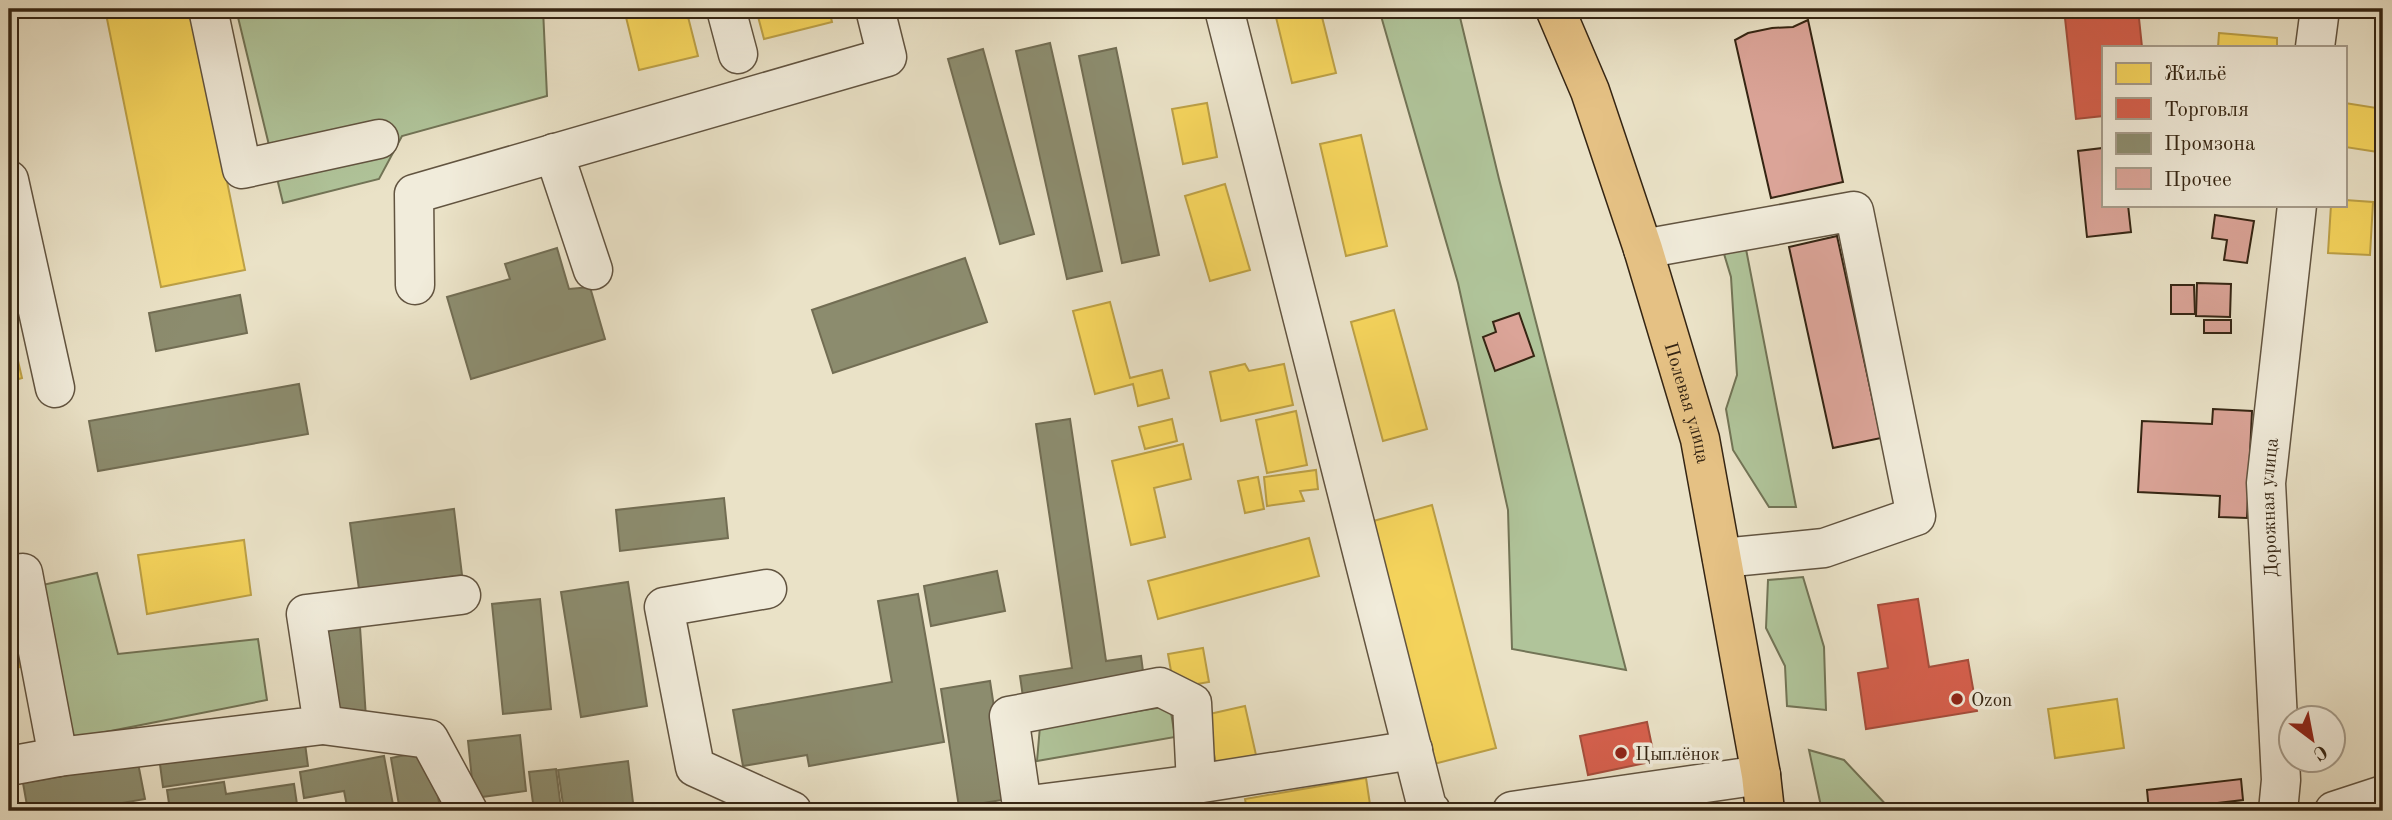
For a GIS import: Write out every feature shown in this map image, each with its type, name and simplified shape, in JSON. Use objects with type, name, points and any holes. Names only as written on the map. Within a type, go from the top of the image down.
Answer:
[{"type":"main road","name":"Полевая улица","points":[[1555,9],[1590,91],[1643,249],[1700,439],[1763,793]]},
{"type":"street","points":[[208,9],[242,169],[379,139]]},
{"type":"street","points":[[726,9],[738,54]]},
{"type":"street","points":[[415,285],[414,194],[887,57],[875,9]]},
{"type":"street","points":[[1224,9],[1428,811],[1431,811]]},
{"type":"street","points":[[2315,46],[2320,9]]},
{"type":"street","points":[[554,153],[593,270]]},
{"type":"street","points":[[9,180],[55,387]]},
{"type":"street","name":"Дорожная улица","points":[[2278,811],[2281,780],[2266,483],[2297,206]]},
{"type":"street","points":[[1643,249],[1854,211],[1916,516],[1824,548],[1722,558]]},
{"type":"street","points":[[23,573],[58,757]]},
{"type":"street","points":[[767,589],[664,607],[695,767],[792,811]]},
{"type":"street","points":[[323,725],[306,614],[461,595]]},
{"type":"street","points":[[1196,784],[1192,703],[1160,687],[1009,716],[1021,809],[1196,784],[1413,750]]},
{"type":"street","points":[[9,766],[58,757],[323,725],[429,739],[468,811]]},
{"type":"street","points":[[1511,811],[1763,793]]},
{"type":"street","points":[[2333,811],[2383,795]]},
{"type":"green space","points":[[236,9],[543,9],[547,96],[402,136],[379,179],[283,203]]},
{"type":"green space","points":[[1379,9],[1458,9],[1499,179],[1626,670],[1512,649],[1508,510],[1458,283]]},
{"type":"green space","points":[[1718,234],[1746,249],[1796,507],[1769,507],[1733,450],[1726,409],[1737,375],[1731,277]]},
{"type":"green space","points":[[97,573],[118,654],[258,639],[267,700],[70,739],[38,586]]},
{"type":"green space","points":[[1803,577],[1824,647],[1826,710],[1787,706],[1785,666],[1766,628],[1768,580]]},
{"type":"green space","points":[[1170,706],[1175,737],[1037,761],[1040,726]]},
{"type":"green space","points":[[1809,750],[1844,760],[1892,811],[1822,811]]},
{"type":"building: Жильё","points":[[105,9],[192,9],[245,270],[161,287]]},
{"type":"building: Жильё","points":[[624,9],[686,9],[698,56],[639,70]]},
{"type":"building: Жильё","points":[[756,9],[829,9],[832,22],[764,39]]},
{"type":"building: Жильё","points":[[1274,9],[1320,9],[1336,73],[1292,83]]},
{"type":"building: Жильё","points":[[2219,33],[2277,38],[2277,46],[2218,46]]},
{"type":"building: Жильё","points":[[1207,103],[1217,157],[1183,164],[1172,109]]},
{"type":"building: Жильё","points":[[2346,103],[2383,109],[2378,152],[2346,147]]},
{"type":"building: Жильё","points":[[1361,135],[1387,246],[1346,256],[1320,144]]},
{"type":"building: Жильё","points":[[1225,184],[1250,270],[1210,281],[1185,196]]},
{"type":"building: Жильё","points":[[2346,200],[2373,202],[2370,255],[2328,253],[2331,206],[2346,206]]},
{"type":"building: Жильё","points":[[1110,302],[1130,378],[1162,370],[1169,398],[1138,406],[1133,384],[1095,394],[1073,311]]},
{"type":"building: Жильё","points":[[1394,310],[1427,429],[1383,441],[1351,322]]},
{"type":"building: Жильё","points":[[9,322],[22,378],[9,382]]},
{"type":"building: Жильё","points":[[1245,364],[1249,371],[1284,364],[1293,405],[1221,421],[1210,372]]},
{"type":"building: Жильё","points":[[1296,411],[1307,465],[1267,473],[1256,420]]},
{"type":"building: Жильё","points":[[1172,419],[1177,441],[1145,449],[1139,427]]},
{"type":"building: Жильё","points":[[1183,444],[1191,479],[1154,488],[1165,537],[1131,545],[1112,461]]},
{"type":"building: Жильё","points":[[1316,470],[1318,489],[1300,491],[1304,501],[1267,506],[1264,477]]},
{"type":"building: Жильё","points":[[1258,477],[1264,509],[1245,513],[1238,481]]},
{"type":"building: Жильё","points":[[1432,505],[1496,748],[1430,765],[1366,523]]},
{"type":"building: Жильё","points":[[1309,538],[1319,576],[1158,619],[1148,581]]},
{"type":"building: Жильё","points":[[244,540],[251,595],[147,614],[138,555]]},
{"type":"building: Жильё","points":[[9,622],[20,667],[9,670]]},
{"type":"building: Жильё","points":[[1203,648],[1209,682],[1174,688],[1168,654]]},
{"type":"building: Жильё","points":[[2117,699],[2124,748],[2055,758],[2048,709]]},
{"type":"building: Жильё","points":[[1245,706],[1256,755],[1216,763],[1205,715]]},
{"type":"building: Жильё","points":[[1366,778],[1371,811],[1247,811],[1245,799]]},
{"type":"building: Торговля","points":[[2064,9],[2138,9],[2142,46],[2102,46],[2102,116],[2076,119]]},
{"type":"building: Торговля","points":[[1918,599],[1929,667],[1968,660],[1977,711],[1866,729],[1858,673],[1888,668],[1878,605]]},
{"type":"building: Торговля","points":[[1647,722],[1655,761],[1588,775],[1580,736]]},
{"type":"building: Промзона","points":[[1050,43],[1102,271],[1067,279],[1016,51]]},
{"type":"building: Промзона","points":[[1116,48],[1159,255],[1122,263],[1079,56]]},
{"type":"building: Промзона","points":[[983,49],[1034,234],[1000,244],[948,59]]},
{"type":"building: Промзона","points":[[557,248],[569,289],[590,287],[605,339],[471,379],[447,297],[510,279],[505,264]]},
{"type":"building: Промзона","points":[[965,258],[987,322],[833,373],[812,310]]},
{"type":"building: Промзона","points":[[240,295],[247,333],[156,351],[149,313]]},
{"type":"building: Промзона","points":[[299,384],[308,434],[98,471],[89,421]]},
{"type":"building: Промзона","points":[[1070,419],[1106,661],[1141,656],[1144,679],[1023,697],[1020,676],[1072,668],[1036,424]]},
{"type":"building: Промзона","points":[[724,498],[728,538],[620,551],[616,510]]},
{"type":"building: Промзона","points":[[454,509],[462,575],[359,589],[350,523]]},
{"type":"building: Промзона","points":[[997,571],[1005,611],[931,626],[924,586]]},
{"type":"building: Промзона","points":[[628,582],[647,706],[581,717],[561,592]]},
{"type":"building: Промзона","points":[[918,594],[944,742],[809,766],[807,755],[743,766],[733,710],[892,682],[878,601]]},
{"type":"building: Промзона","points":[[540,599],[551,709],[503,714],[492,604]]},
{"type":"building: Промзона","points":[[360,627],[366,718],[325,720],[319,630]]},
{"type":"building: Промзона","points":[[990,681],[1008,799],[959,807],[941,689]]},
{"type":"building: Промзона","points":[[520,735],[526,791],[474,798],[468,741]]},
{"type":"building: Промзона","points":[[304,736],[308,766],[163,787],[159,757]]},
{"type":"building: Промзона","points":[[430,750],[440,808],[400,811],[391,758]]},
{"type":"building: Промзона","points":[[384,756],[394,810],[348,811],[344,791],[304,798],[300,772]]},
{"type":"building: Промзона","points":[[628,761],[634,811],[564,811],[558,770]]},
{"type":"building: Промзона","points":[[138,763],[145,799],[77,811],[28,811],[23,783]]},
{"type":"building: Промзона","points":[[556,769],[561,808],[534,811],[529,772]]},
{"type":"building: Промзона","points":[[224,782],[226,794],[294,784],[298,811],[160,811],[170,810],[167,790]]},
{"type":"building: Промзона","points":[[988,804],[990,811],[953,811]]},
{"type":"building: Прочее","points":[[1808,20],[1843,182],[1771,198],[1735,40],[1748,33],[1793,27]]},
{"type":"building: Прочее","points":[[2102,148],[2102,206],[2128,206],[2131,232],[2087,237],[2078,151]]},
{"type":"building: Прочее","points":[[2215,215],[2254,221],[2247,263],[2224,260],[2227,240],[2212,238]]},
{"type":"building: Прочее","points":[[1837,236],[1881,438],[1833,448],[1789,247]]},
{"type":"building: Прочее","points":[[2197,283],[2231,284],[2230,317],[2196,316]]},
{"type":"building: Прочее","points":[[2171,285],[2194,285],[2195,314],[2171,314]]},
{"type":"building: Прочее","points":[[1519,313],[1534,356],[1495,371],[1483,337],[1496,332],[1493,322]]},
{"type":"building: Прочее","points":[[2204,320],[2231,320],[2231,333],[2204,333]]},
{"type":"building: Прочее","points":[[2213,409],[2252,411],[2247,518],[2219,517],[2220,496],[2138,492],[2142,421],[2212,424]]},
{"type":"building: Прочее","points":[[2241,779],[2243,800],[2149,811],[2147,790]]},
{"type":"place","name":"Ozon","points":[[1957,699]]},
{"type":"place","name":"Цыплёнок","points":[[1621,753]]}]
